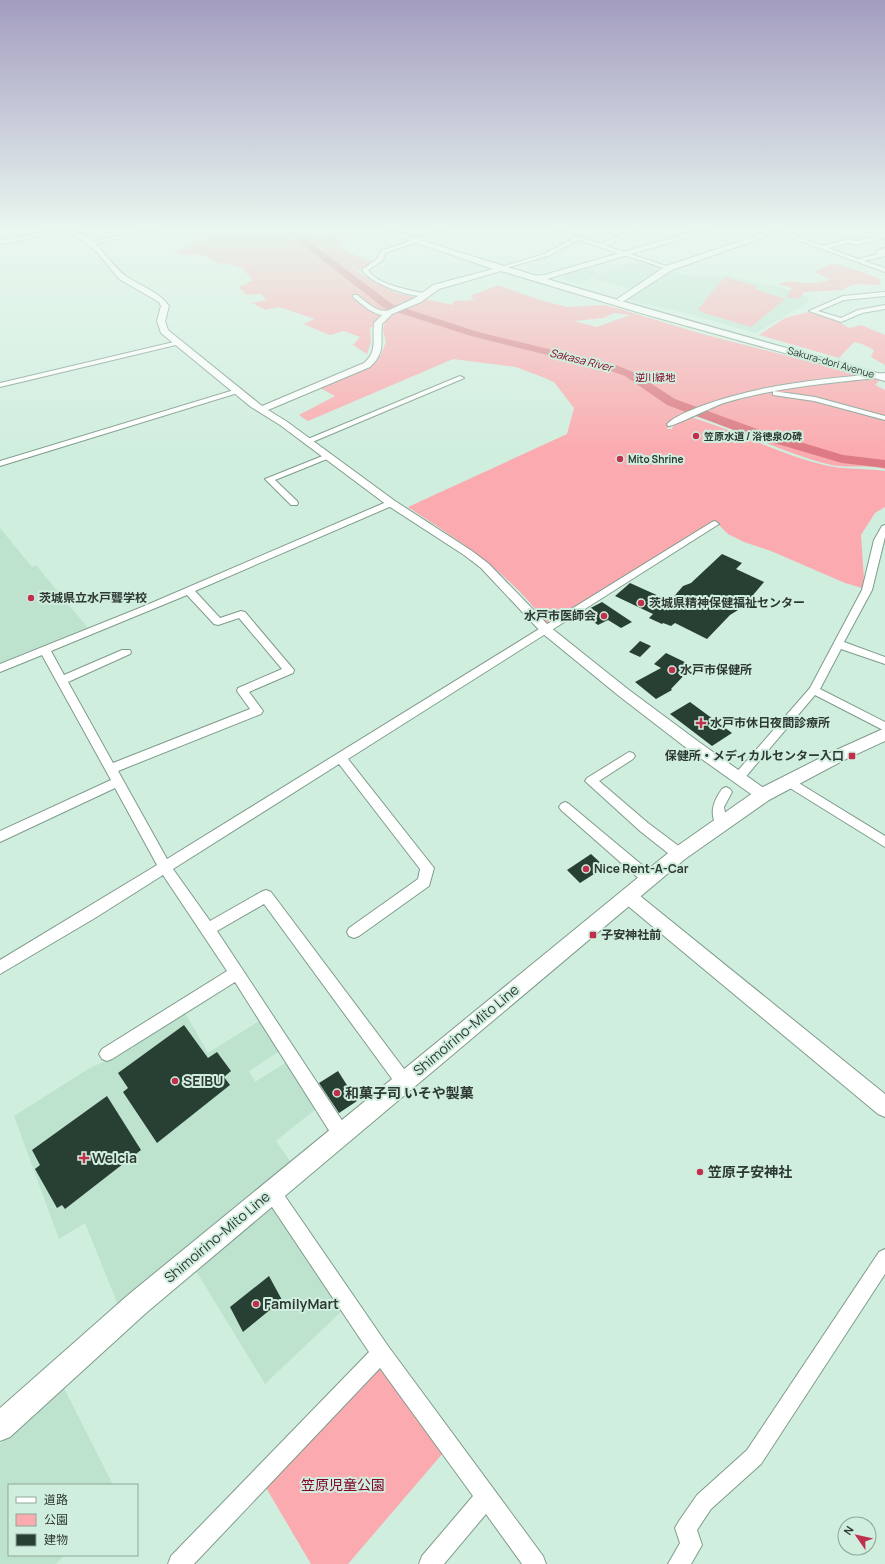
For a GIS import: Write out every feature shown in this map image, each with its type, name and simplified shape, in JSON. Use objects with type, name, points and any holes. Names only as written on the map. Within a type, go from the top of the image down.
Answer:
[{"type":"main road","name":"Shimoirino-Mito Line","points":[[0,1427],[137,1304],[679,854],[763,795],[840,755],[885,734]]},
{"type":"street","points":[[164,304],[165,306],[161,321],[162,327],[168,335],[237,392],[391,502],[485,566],[546,630],[624,693],[763,795]]},
{"type":"street","points":[[365,304],[374,311],[390,313]]},
{"type":"street","points":[[262,409],[367,365],[376,355],[379,343],[378,323],[390,313],[409,304]]},
{"type":"street","name":"Sakura-dori Avenue","points":[[627,304],[704,328],[883,376]]},
{"type":"street","name":"Sakura-dori Avenue","points":[[637,304],[883,376]]},
{"type":"street","points":[[829,304],[812,311],[841,320],[860,311],[885,307]]},
{"type":"street","points":[[0,385],[178,343]]},
{"type":"street","points":[[671,424],[702,408],[735,397],[768,389],[883,376]]},
{"type":"street","points":[[307,441],[460,378]]},
{"type":"street","points":[[0,464],[237,392]]},
{"type":"street","points":[[757,392],[776,393],[816,399],[885,418]]},
{"type":"street","points":[[294,503],[269,479],[328,456]]},
{"type":"street","points":[[0,668],[188,590],[391,502]]},
{"type":"street","points":[[0,968],[341,758],[511,650],[546,630],[715,524]]},
{"type":"street","points":[[739,777],[814,690],[867,590],[879,540],[885,528]]},
{"type":"street","points":[[110,769],[257,711],[242,691],[289,670],[241,614],[218,622],[188,590]]},
{"type":"street","points":[[839,644],[885,661]]},
{"type":"street","points":[[45,650],[63,680],[117,782],[165,867],[208,929],[341,1134]]},
{"type":"street","points":[[63,680],[126,652]]},
{"type":"street","points":[[814,690],[885,727]]},
{"type":"street","points":[[629,756],[591,781],[644,827],[679,854]]},
{"type":"street","points":[[341,758],[427,868],[424,882],[354,932]]},
{"type":"street","points":[[0,837],[117,782]]},
{"type":"street","points":[[789,782],[885,842]]},
{"type":"street","points":[[721,824],[718,804],[726,792]]},
{"type":"street","points":[[565,807],[649,879]]},
{"type":"street","points":[[208,929],[266,896],[404,1082]]},
{"type":"street","points":[[628,896],[885,1108]]},
{"type":"street","points":[[106,1054],[237,973]]},
{"type":"street","points":[[272,1192],[381,1353],[534,1564]]},
{"type":"street","points":[[679,1564],[691,1545],[686,1528],[704,1502],[754,1457],[885,1258]]},
{"type":"street","points":[[179,1564],[381,1353]]},
{"type":"street","points":[[430,1564],[486,1497]]},
{"type":"shaded area","points":[[645,304],[805,304],[756,333],[685,313]]},
{"type":"shaded area","name":"茨城県立水戸聾学校","points":[[0,528],[32,567],[36,565],[88,628],[0,665]]},
{"type":"shaded area","points":[[184,1011],[208,1053],[261,1020],[280,1051],[249,1071],[255,1082],[288,1061],[317,1108],[276,1141],[291,1162],[118,1305],[85,1223],[59,1239],[14,1116],[88,1069],[111,1058]]},
{"type":"shaded area","points":[[269,1202],[343,1310],[265,1384],[193,1266]]},
{"type":"shaded area","points":[[64,1388],[112,1484],[8,1484],[8,1556],[64,1556],[56,1564],[0,1564],[0,1444]]},
{"type":"green space","name":"逆川緑地","points":[[254,304],[555,304],[567,307],[604,305],[699,333],[880,380],[875,385],[885,390],[885,469],[827,464],[792,453],[725,426],[691,415],[666,429],[672,429],[673,426],[690,417],[723,428],[790,455],[824,465],[839,468],[885,471],[885,507],[875,513],[861,535],[864,579],[862,588],[845,583],[771,551],[744,542],[728,534],[715,521],[547,624],[532,605],[500,573],[447,533],[408,507],[567,434],[574,408],[554,382],[516,367],[453,359],[308,421],[299,415],[335,396],[320,388],[373,365],[381,355],[386,342],[383,330],[385,321],[392,316],[380,316],[375,321],[374,326],[371,327],[371,342],[367,354],[353,345],[360,337],[344,331],[330,335],[303,324],[315,319],[279,307],[265,310]],"holes":[[[614,313],[630,315],[597,327],[574,321],[604,318]]]},
{"type":"green space","points":[[702,304],[779,304],[751,327],[698,310]]},
{"type":"green space","points":[[809,312],[839,322],[849,328],[861,325],[885,335],[885,365],[871,357],[874,350],[854,342],[839,358],[759,335],[785,318]]},
{"type":"green space","name":"笠原児童公園","points":[[380,1364],[443,1453],[348,1564],[311,1564],[265,1486]]},
{"type":"building","points":[[722,554],[742,563],[736,569],[764,582],[743,607],[730,615],[707,639],[675,623],[671,626],[649,618],[653,614],[615,596],[630,583],[670,601],[683,586],[691,583]]},
{"type":"building","name":"水戸市医師会","points":[[602,602],[632,622],[621,628],[608,620],[598,625],[581,613]]},
{"type":"building","points":[[640,641],[651,646],[640,657],[629,652]]},
{"type":"building","name":"水戸市保健所","points":[[666,653],[693,666],[671,689],[672,690],[656,699],[635,682],[661,668],[654,664]]},
{"type":"building","name":"水戸市休日夜間診療所","points":[[690,702],[732,733],[712,746],[670,714]]},
{"type":"building","name":"Nice Rent-A-Car","points":[[591,854],[605,867],[580,883],[567,870]]},
{"type":"building","name":"SEIBU","points":[[184,1025],[208,1058],[217,1052],[231,1071],[224,1077],[230,1085],[157,1143],[123,1092],[128,1088],[118,1073]]},
{"type":"building","name":"和菓子司 いそや製菓","points":[[338,1071],[357,1101],[339,1113],[319,1083]]},
{"type":"building","name":"Welcia","points":[[107,1096],[141,1150],[65,1209],[62,1205],[57,1208],[35,1169],[40,1165],[32,1150]]},
{"type":"building","name":"FamilyMart","points":[[269,1276],[282,1300],[243,1332],[230,1307]]},
{"type":"waterway","name":"Sakasa River","points":[[385,304],[475,334],[612,367],[629,374],[671,402],[752,432],[842,459],[885,464]]},
{"type":"place","name":"笠原水道 / 浴徳泉の碑","points":[[696,436]]},
{"type":"place","name":"Mito Shrine","points":[[620,459]]},
{"type":"place","name":"茨城県立水戸聾学校","points":[[31,598]]},
{"type":"place","name":"茨城県精神保健福祉センター","points":[[641,603]]},
{"type":"place","name":"水戸市医師会","points":[[604,616]]},
{"type":"place","name":"水戸市保健所","points":[[672,670]]},
{"type":"place","name":"水戸市休日夜間診療所","points":[[701,723]]},
{"type":"place","name":"保健所・メディカルセンター入口","points":[[852,756]]},
{"type":"place","name":"Nice Rent-A-Car","points":[[586,869]]},
{"type":"place","name":"子安神社前","points":[[593,935]]},
{"type":"place","name":"SEIBU","points":[[175,1081]]},
{"type":"place","name":"和菓子司 いそや製菓","points":[[337,1093]]},
{"type":"place","name":"Welcia","points":[[84,1158]]},
{"type":"place","name":"笠原子安神社","points":[[700,1172]]},
{"type":"place","name":"FamilyMart","points":[[256,1304]]}]
